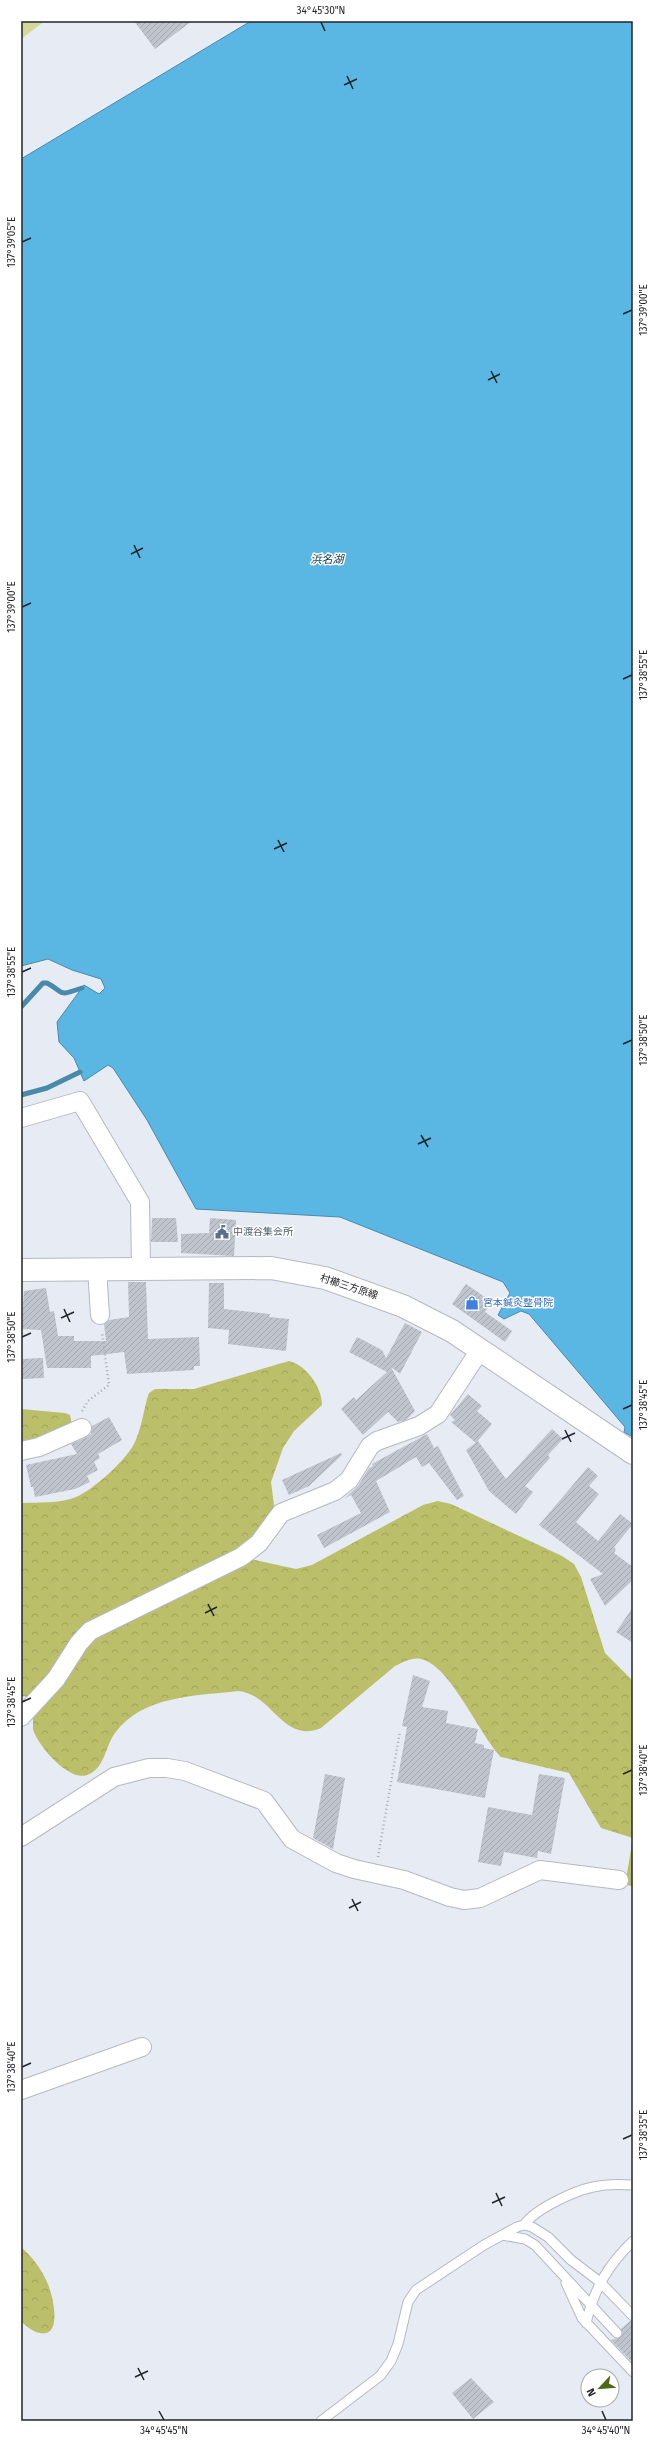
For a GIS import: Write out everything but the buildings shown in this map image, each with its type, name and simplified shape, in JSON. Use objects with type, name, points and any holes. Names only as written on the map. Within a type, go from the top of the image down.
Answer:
[{"type":"main road","name":"村櫛三方原線","points":[[21,1270],[271,1268],[325,1278],[403,1306],[452,1331],[633,1453]]},
{"type":"street","points":[[21,1118],[80,1101],[140,1202],[141,1269]]},
{"type":"street","points":[[97,1269],[100,1315]]},
{"type":"street","points":[[21,1717],[56,1679],[79,1644],[90,1631],[241,1557],[259,1543],[281,1513],[335,1491],[349,1480],[370,1446],[377,1441],[419,1426],[438,1414],[480,1350]]},
{"type":"street","points":[[21,1451],[39,1447],[82,1428]]},
{"type":"street","points":[[21,1837],[114,1777],[149,1768],[167,1768],[185,1771],[264,1801],[285,1832],[300,1845],[345,1867],[404,1880],[446,1896],[472,1900],[540,1870],[619,1880]]},
{"type":"street","points":[[21,2090],[142,2046]]},
{"type":"lane","points":[[321,2421],[380,2376],[393,2355],[408,2302],[416,2290],[502,2235],[524,2225],[530,2216],[572,2194],[593,2187],[630,2185],[633,2192]]},
{"type":"lane","points":[[524,2225],[540,2231],[570,2260],[600,2282],[633,2316]]},
{"type":"lane","points":[[502,2235],[524,2239],[534,2245],[617,2333]]},
{"type":"lane","points":[[586,2323],[590,2305],[600,2282],[615,2258],[633,2241]]},
{"type":"lane","points":[[563,2277],[586,2323],[633,2372]]},
{"type":"path","points":[[82,1428],[78,1419],[88,1401],[108,1385],[100,1315]]},
{"type":"path","points":[[374,1873],[400,1731]]},
{"type":"green space","points":[[21,21],[45,21],[21,39]]},
{"type":"green space","points":[[289,1361],[301,1367],[312,1378],[319,1391],[322,1405],[294,1431],[283,1448],[271,1482],[274,1505],[272,1511],[247,1545],[94,1621],[28,1697],[21,1696],[21,1503],[56,1502],[69,1499],[83,1493],[100,1481],[117,1466],[130,1451],[140,1428],[149,1393],[155,1389],[194,1389]]},
{"type":"green space","points":[[21,1409],[65,1413],[70,1415],[72,1425],[21,1445]]},
{"type":"green space","points":[[438,1501],[451,1504],[562,1556],[574,1564],[581,1577],[605,1653],[633,1681],[633,1838],[601,1828],[569,1773],[501,1757],[443,1674],[432,1664],[421,1659],[411,1659],[395,1666],[321,1728],[308,1731],[296,1729],[287,1724],[260,1700],[250,1694],[238,1691],[188,1696],[155,1704],[140,1711],[127,1720],[115,1733],[98,1768],[87,1775],[80,1776],[63,1768],[47,1752],[36,1736],[33,1729],[33,1717],[88,1641],[242,1563],[255,1560],[296,1569],[312,1565],[423,1505]]},
{"type":"green space","points":[[633,1838],[633,1886],[625,1885]]},
{"type":"green space","points":[[21,2247],[39,2267],[49,2287],[53,2304],[54,2322],[52,2329],[47,2333],[40,2333],[30,2329],[21,2322]]},
{"type":"water","name":"浜名湖","points":[[251,21],[633,21],[633,1437],[624,1432],[625,1427],[529,1314],[521,1311],[504,1319],[498,1315],[510,1293],[503,1282],[340,1217],[196,1209],[147,1120],[113,1068],[108,1065],[84,1081],[74,1058],[59,1042],[57,1022],[84,985],[99,994],[105,988],[101,979],[72,970],[48,959],[21,966],[21,159]]},
{"type":"waterway","points":[[21,1007],[43,983],[53,986],[62,993],[82,988]]},
{"type":"waterway","points":[[21,1095],[47,1088],[80,1072]]},
{"type":"place","name":"中渡谷集会所","points":[[222,1232]]},
{"type":"place","name":"宮本鍼灸整骨院","points":[[472,1303]]}]
